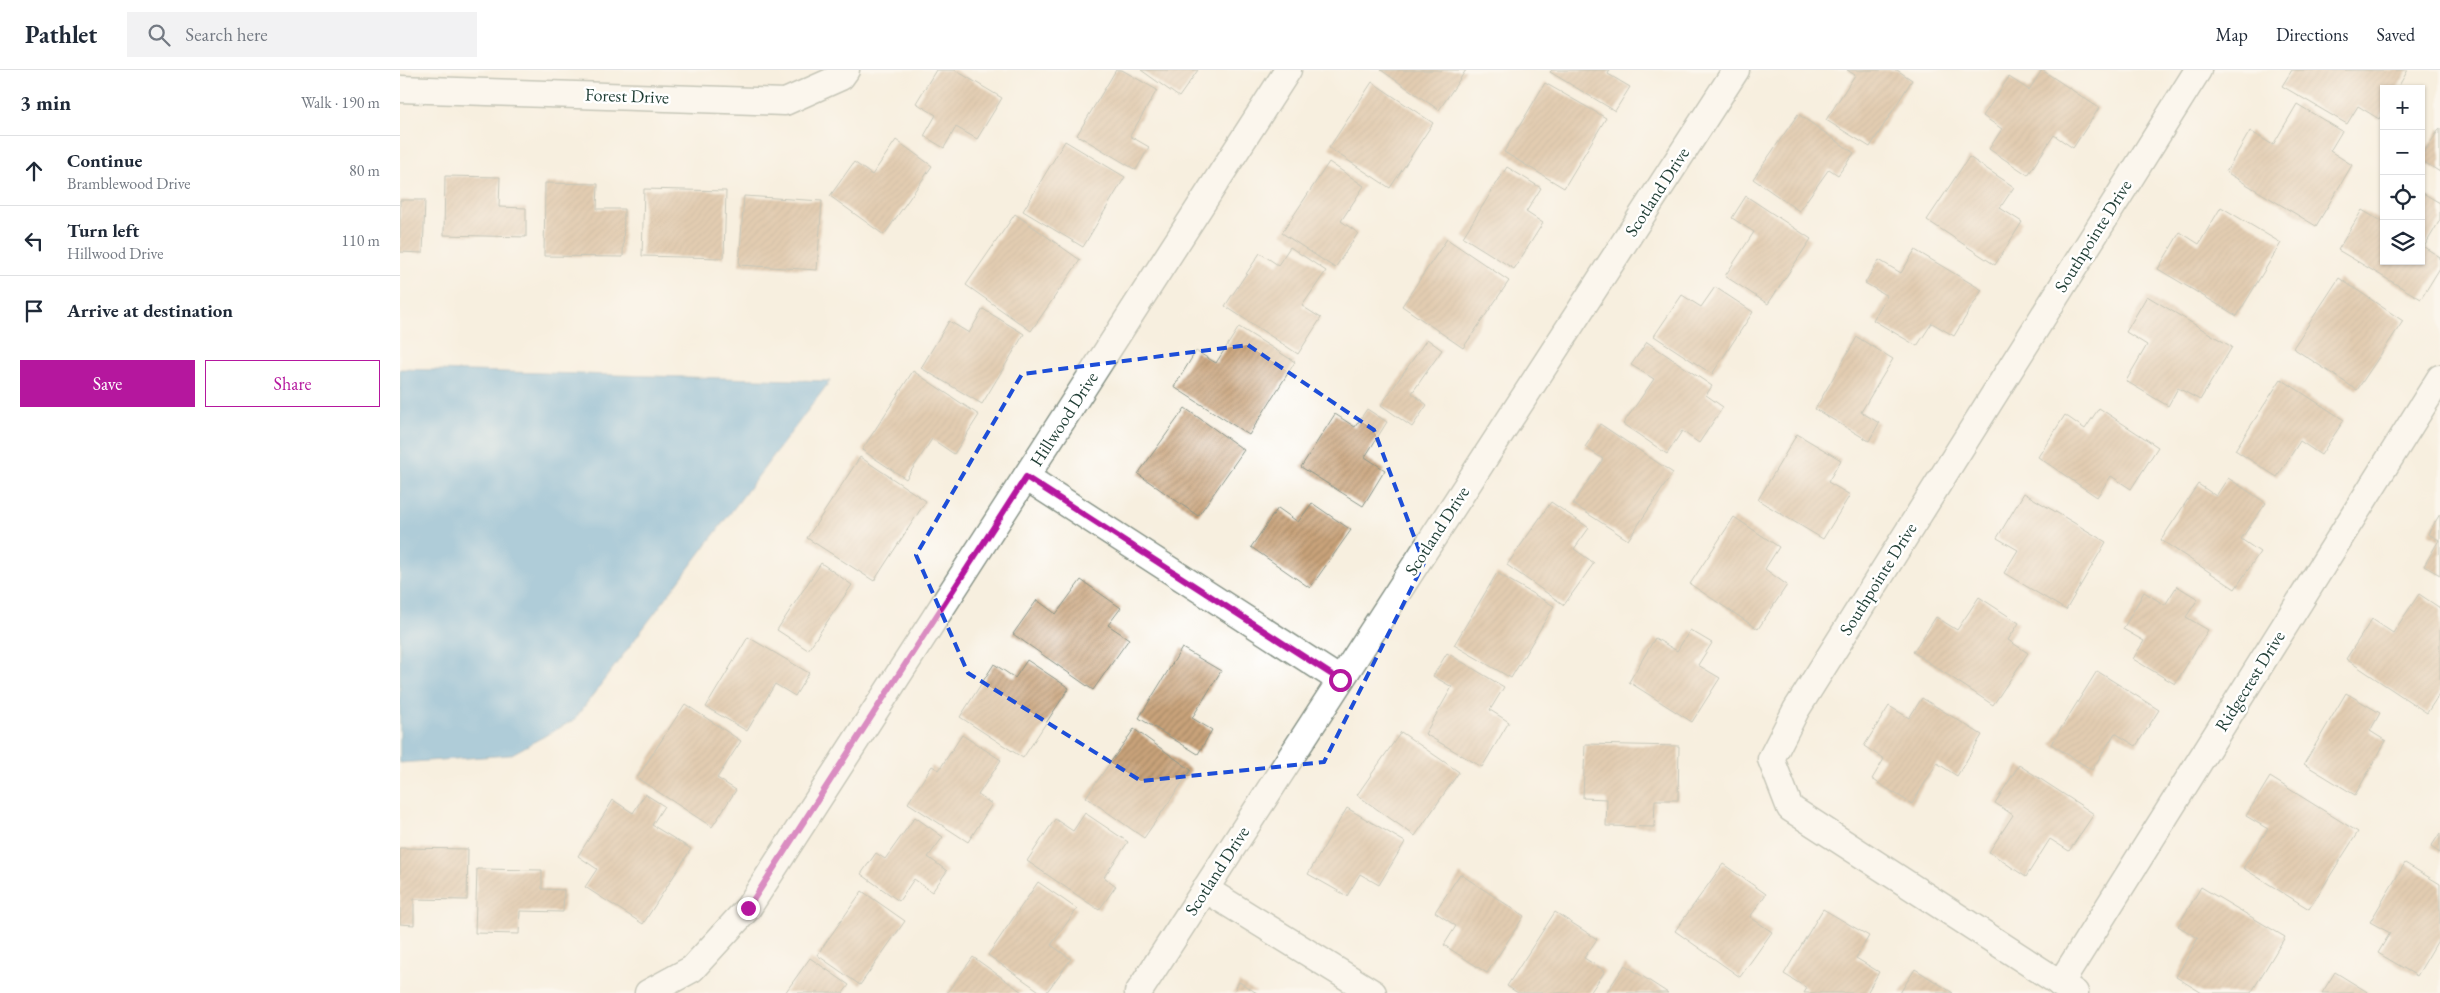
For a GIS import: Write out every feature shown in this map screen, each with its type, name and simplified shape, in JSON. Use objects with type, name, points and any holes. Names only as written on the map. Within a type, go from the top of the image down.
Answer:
[{"type":"street","name":"Forest Drive","points":[[400,89],[785,102],[842,77],[846,70]]},
{"type":"street","name":"Hillwood Drive","points":[[648,993],[692,969],[748,908],[1288,70]]},
{"type":"street","name":"Scotland Drive","points":[[1138,993],[1736,70]]},
{"type":"street","name":"Southpointe Drive","points":[[2068,989],[1790,808],[1771,759],[1796,710],[2198,70]]},
{"type":"street","name":"Ridgecrest Drive","points":[[2068,989],[2440,378]]},
{"type":"street","points":[[1026,477],[1340,680]]},
{"type":"street","points":[[1205,889],[1373,993]]},
{"type":"highlighted area","points":[[1248,345],[1374,430],[1424,563],[1324,762],[1141,781],[968,673],[916,555],[1022,374]]},
{"type":"water","points":[[400,369],[830,381],[574,720],[510,755],[400,763]]},
{"type":"building","points":[[936,70],[955,70],[1002,98],[977,139],[956,127],[944,148],[924,136],[936,115],[916,103]]},
{"type":"building","points":[[1116,70],[1122,70],[1157,90],[1130,136],[1149,147],[1136,170],[1077,135]]},
{"type":"building","points":[[1141,70],[1198,70],[1179,97]]},
{"type":"building","points":[[1381,70],[1466,70],[1439,110]]},
{"type":"building","points":[[1552,70],[1610,70],[1608,74],[1630,87],[1615,111],[1550,72]]},
{"type":"building","points":[[1847,70],[1897,70],[1912,80],[1870,147],[1826,120],[1855,75]]},
{"type":"building","points":[[2042,70],[2099,108],[2073,148],[2054,135],[2028,175],[1989,149],[2002,129],[1983,116],[2009,77],[2029,90]]},
{"type":"building","points":[[2292,70],[2408,70],[2399,85],[2380,85],[2379,119],[2358,106],[2347,124],[2282,86]]},
{"type":"building","points":[[1372,82],[1433,123],[1390,188],[1329,148]]},
{"type":"building","points":[[1545,83],[1606,118],[1564,188],[1504,152]]},
{"type":"building","points":[[2297,104],[2342,131],[2330,151],[2352,165],[2316,226],[2226,172],[2250,131],[2273,145]]},
{"type":"building","points":[[1798,114],[1854,153],[1838,175],[1829,169],[1799,211],[1753,179]]},
{"type":"building","points":[[2440,128],[2440,172],[2425,163],[2425,151]]},
{"type":"building","points":[[896,140],[932,166],[884,235],[830,196],[854,162],[872,175]]},
{"type":"building","points":[[1065,141],[1125,177],[1083,247],[1023,211]]},
{"type":"building","points":[[1969,157],[2014,187],[2000,208],[2022,222],[1995,265],[1927,220]]},
{"type":"building","points":[[1329,162],[1364,186],[1341,221],[1358,233],[1335,268],[1282,233]]},
{"type":"building","points":[[1507,167],[1541,188],[1526,212],[1543,223],[1514,269],[1463,237]]},
{"type":"building","points":[[445,176],[500,177],[499,207],[526,208],[526,237],[444,235]]},
{"type":"building","points":[[545,183],[598,184],[597,209],[624,209],[623,257],[544,256]]},
{"type":"building","points":[[644,189],[726,191],[724,258],[642,256]]},
{"type":"building","points":[[2425,194],[2440,203],[2440,220],[2425,245]]},
{"type":"building","points":[[744,196],[822,201],[817,270],[739,265]]},
{"type":"building","points":[[1746,196],[1811,239],[1768,304],[1725,276],[1754,232],[1732,218]]},
{"type":"building","points":[[400,200],[425,200],[423,253],[400,252]]},
{"type":"building","points":[[2221,207],[2281,243],[2237,316],[2158,269],[2180,232],[2199,244]]},
{"type":"building","points":[[2362,210],[2380,221],[2380,265],[2425,265],[2425,248],[2440,257],[2440,268],[2421,299],[2338,250]]},
{"type":"building","points":[[1015,214],[1080,260],[1031,331],[966,285]]},
{"type":"building","points":[[1447,239],[1509,281],[1463,348],[1402,306]]},
{"type":"building","points":[[1290,247],[1326,271],[1302,306],[1321,318],[1298,354],[1225,306],[1260,253],[1278,265]]},
{"type":"building","points":[[1915,250],[1982,290],[1954,336],[1932,323],[1917,346],[1873,320],[1887,296],[1865,283],[1879,260],[1901,273]]},
{"type":"building","points":[[2339,278],[2403,321],[2357,390],[2293,348]]},
{"type":"building","points":[[1715,287],[1753,312],[1712,374],[1654,336],[1682,295],[1701,307]]},
{"type":"building","points":[[2147,296],[2232,347],[2200,400],[2178,388],[2168,406],[2126,381],[2147,345],[2126,332]]},
{"type":"building","points":[[983,309],[1024,334],[982,404],[921,368],[949,321],[969,333]]},
{"type":"building","points":[[1239,327],[1295,362],[1249,435],[1174,387],[1196,351],[1216,363]]},
{"type":"building","points":[[1857,337],[1893,359],[1861,412],[1879,423],[1869,441],[1815,409]]},
{"type":"building","points":[[1427,339],[1442,350],[1412,393],[1427,405],[1412,427],[1381,405]]},
{"type":"building","points":[[1647,342],[1712,386],[1706,395],[1723,407],[1699,443],[1682,431],[1667,454],[1623,424],[1654,379],[1631,365]]},
{"type":"building","points":[[913,371],[979,415],[954,454],[932,439],[906,479],[862,450]]},
{"type":"building","points":[[2281,379],[2344,420],[2321,455],[2300,441],[2277,477],[2235,450]]},
{"type":"building","points":[[1185,408],[1244,450],[1198,516],[1138,474]]},
{"type":"building","points":[[2099,408],[2158,447],[2131,489],[2111,476],[2097,497],[2038,457],[2065,415],[2085,429]]},
{"type":"building","points":[[1367,409],[1387,422],[1365,457],[1385,470],[1363,506],[1301,467],[1335,414],[1355,427]]},
{"type":"building","points":[[1600,424],[1673,473],[1628,540],[1573,504],[1603,459],[1585,447]]},
{"type":"building","points":[[1797,434],[1841,460],[1828,482],[1850,495],[1823,539],[1758,500]]},
{"type":"building","points":[[860,457],[926,501],[874,581],[807,538]]},
{"type":"building","points":[[2228,478],[2266,503],[2241,539],[2260,552],[2235,589],[2161,540],[2198,484],[2216,496]]},
{"type":"building","points":[[2024,493],[2106,542],[2066,610],[2004,573],[2018,550],[1997,538]]},
{"type":"building","points":[[1551,502],[1589,528],[1574,549],[1594,563],[1564,605],[1507,565]]},
{"type":"building","points":[[1312,503],[1351,530],[1310,588],[1251,547],[1278,508],[1298,522]]},
{"type":"building","points":[[2440,514],[2440,575],[2424,566],[2439,540],[2428,534]]},
{"type":"building","points":[[1734,517],[1779,547],[1765,569],[1787,585],[1758,629],[1690,584]]},
{"type":"building","points":[[821,563],[852,585],[808,650],[777,630]]},
{"type":"building","points":[[1497,573],[1554,606],[1511,678],[1454,645]]},
{"type":"building","points":[[1081,580],[1121,608],[1108,625],[1129,639],[1093,690],[1013,634],[1037,600],[1056,614]]},
{"type":"building","points":[[2177,586],[2198,599],[2186,617],[2208,630],[2175,684],[2133,659],[2144,641],[2123,629],[2144,592],[2165,605]]},
{"type":"building","points":[[2419,594],[2440,608],[2440,693],[2427,713],[2346,659],[2372,619],[2393,633]]},
{"type":"building","points":[[1979,597],[2019,623],[2008,640],[2028,653],[1993,705],[1913,652],[1936,617],[1957,630]]},
{"type":"building","points":[[1690,630],[1712,643],[1698,665],[1720,678],[1692,722],[1629,682],[1655,638],[1677,651]]},
{"type":"building","points":[[748,637],[809,673],[795,696],[775,684],[747,731],[706,707]]},
{"type":"building","points":[[1182,648],[1221,671],[1192,718],[1212,730],[1198,754],[1139,718]]},
{"type":"building","points":[[1447,653],[1504,687],[1490,710],[1509,722],[1482,767],[1425,734],[1452,687],[1433,676]]},
{"type":"building","points":[[1027,660],[1069,688],[1023,758],[960,717],[994,664],[1015,678]]},
{"type":"building","points":[[2097,671],[2159,710],[2136,746],[2115,733],[2092,770],[2051,744]]},
{"type":"building","points":[[2346,693],[2380,713],[2370,731],[2386,741],[2355,795],[2304,764]]},
{"type":"building","points":[[1922,698],[1982,735],[1957,776],[1937,763],[1912,804],[1872,779],[1884,759],[1864,746],[1889,706],[1909,718]]},
{"type":"building","points":[[685,704],[741,741],[717,778],[736,790],[712,827],[637,778]]},
{"type":"building","points":[[1134,729],[1191,770],[1144,838],[1086,797]]},
{"type":"building","points":[[1401,732],[1459,772],[1415,836],[1357,795]]},
{"type":"building","points":[[962,735],[1001,760],[978,795],[992,804],[968,842],[908,803],[932,766],[939,770]]},
{"type":"building","points":[[1585,744],[1679,746],[1678,800],[1655,800],[1654,827],[1606,826],[1607,799],[1583,798]]},
{"type":"building","points":[[2019,765],[2094,814],[2069,851],[2050,839],[2026,877],[1989,852],[2013,815],[1995,803]]},
{"type":"building","points":[[2270,777],[2358,832],[2309,909],[2243,868],[2268,829],[2246,816]]},
{"type":"building","points":[[645,794],[664,806],[652,825],[691,849],[643,924],[585,887],[597,869],[578,856],[613,800],[633,813]]},
{"type":"building","points":[[1347,808],[1405,842],[1379,885],[1360,874],[1347,896],[1308,874]]},
{"type":"building","points":[[1085,813],[1128,842],[1104,877],[1116,886],[1099,910],[1027,861],[1055,819],[1073,831]]},
{"type":"building","points":[[915,817],[943,837],[928,857],[947,871],[932,892],[914,879],[899,901],[861,874],[876,853],[885,859]]},
{"type":"building","points":[[2440,833],[2440,853],[2431,847]]},
{"type":"building","points":[[400,848],[468,849],[467,900],[414,899],[414,925],[400,924]]},
{"type":"building","points":[[2405,863],[2440,884],[2440,937],[2417,976],[2378,953],[2390,933],[2370,922]]},
{"type":"building","points":[[1723,864],[1766,894],[1750,917],[1772,932],[1740,977],[1675,931]]},
{"type":"building","points":[[477,869],[542,870],[542,889],[564,890],[563,912],[520,911],[519,934],[475,933]]},
{"type":"building","points":[[1460,874],[1524,916],[1487,973],[1444,945],[1456,926],[1435,912]]},
{"type":"building","points":[[1038,882],[1077,909],[1051,945],[1071,959],[1046,993],[1042,993],[988,955]]},
{"type":"building","points":[[2201,887],[2285,937],[2251,993],[2202,993],[2176,977],[2198,938],[2178,926]]},
{"type":"building","points":[[862,891],[905,921],[860,985],[817,955]]},
{"type":"building","points":[[1823,909],[1869,936],[1856,958],[1879,972],[1867,993],[1804,993],[1807,988],[1784,974]]},
{"type":"building","points":[[1555,912],[1597,939],[1584,958],[1605,971],[1590,993],[1518,993],[1507,986]]},
{"type":"building","points":[[973,957],[1022,992],[947,993]]},
{"type":"building","points":[[810,958],[849,985],[843,993],[785,993]]},
{"type":"building","points":[[1625,965],[1668,993],[1606,993]]},
{"type":"building","points":[[1915,969],[1953,993],[1900,993]]},
{"type":"building","points":[[2335,972],[2369,993],[2322,993]]},
{"type":"building","points":[[1239,982],[1257,993],[1233,993]]},
{"type":"route","points":[[748,908],[1026,477],[1340,680]]}]
